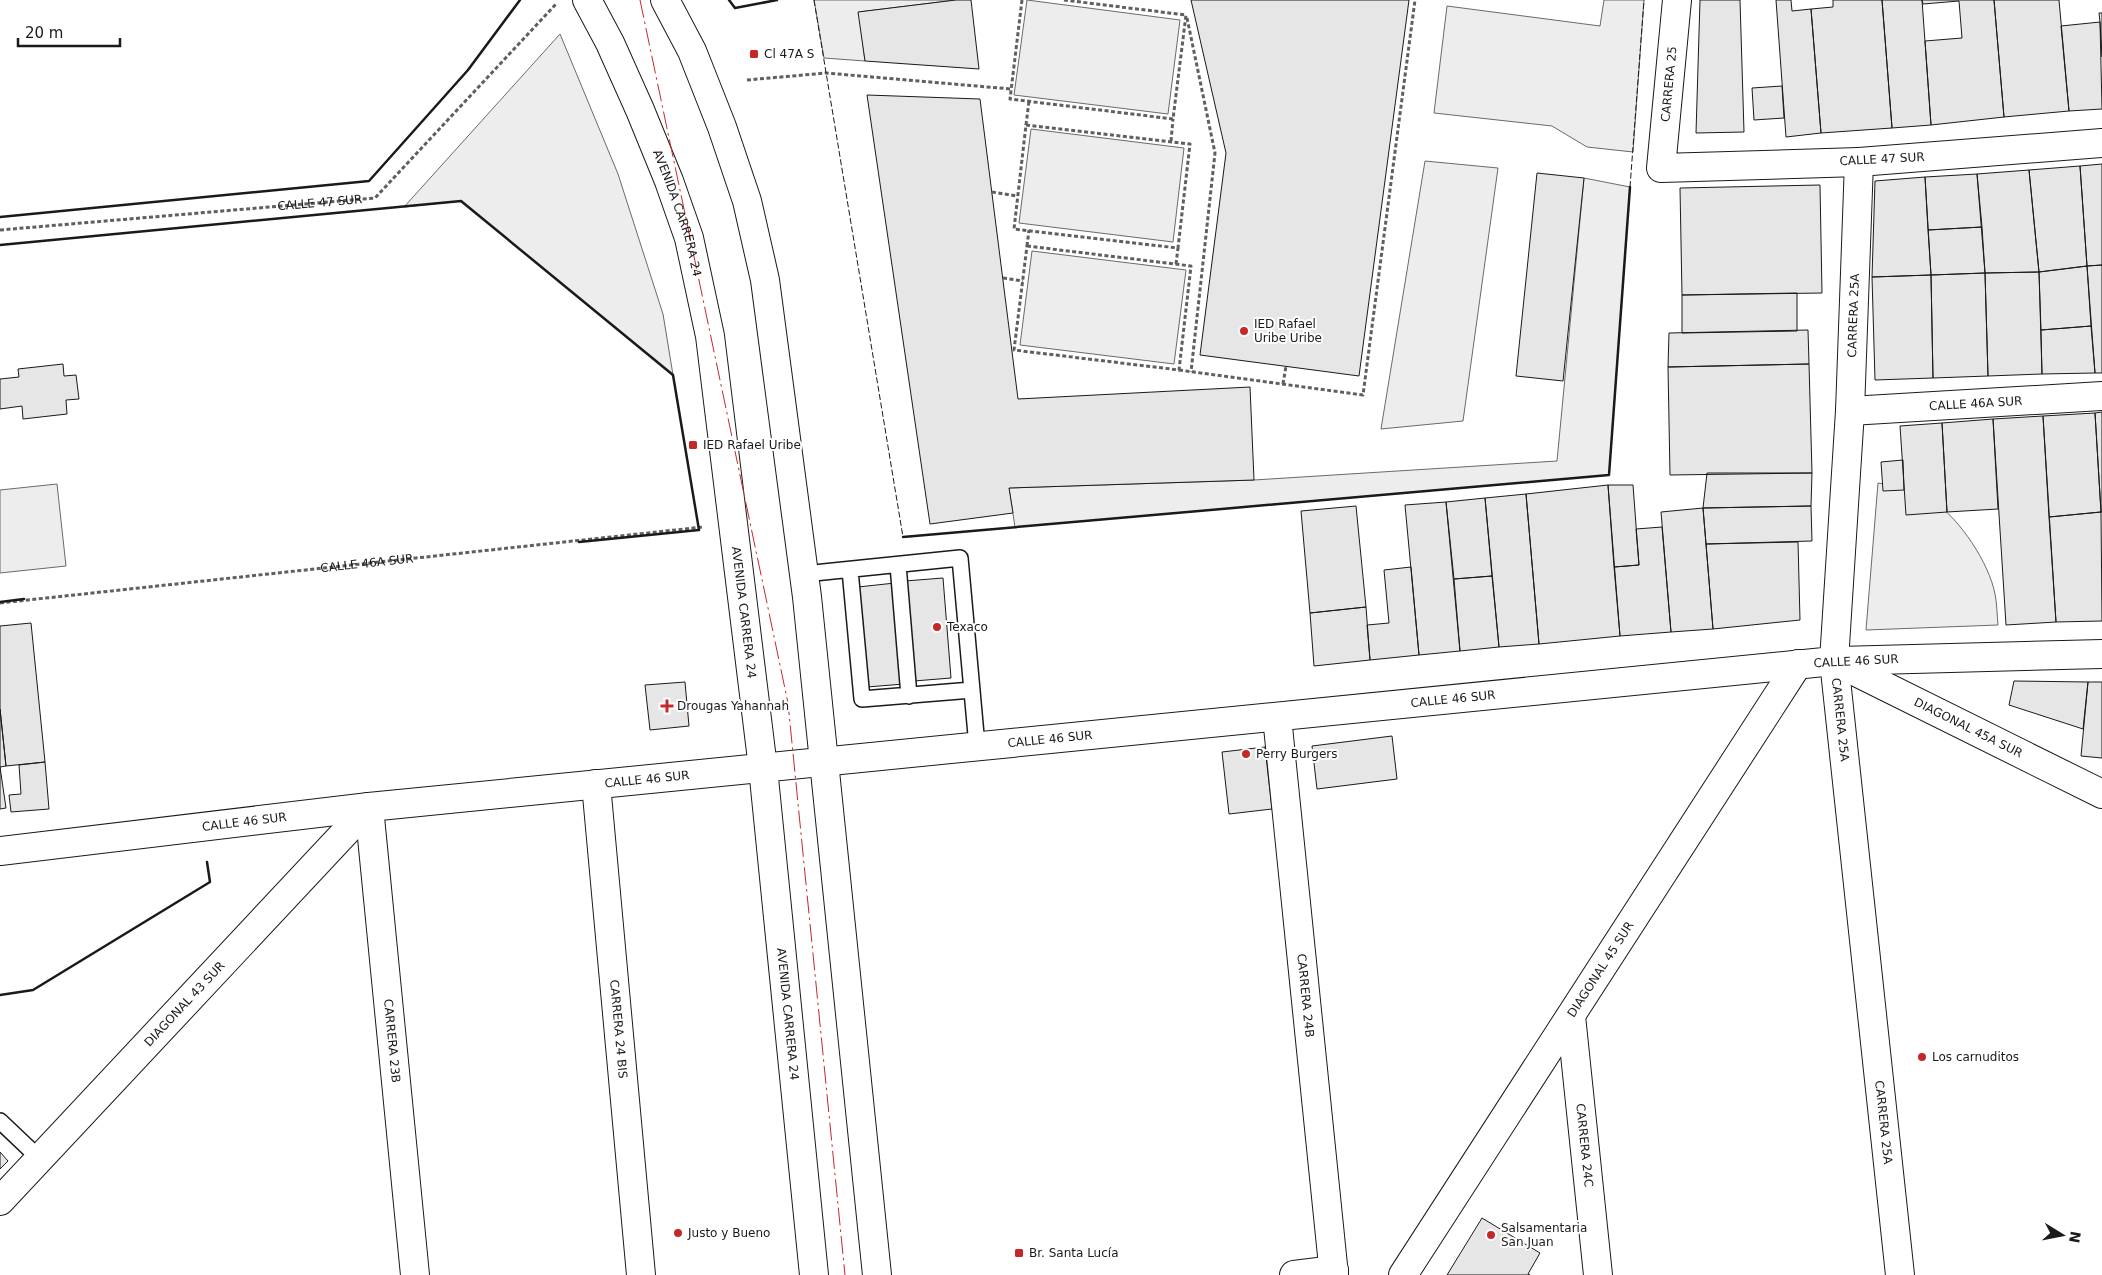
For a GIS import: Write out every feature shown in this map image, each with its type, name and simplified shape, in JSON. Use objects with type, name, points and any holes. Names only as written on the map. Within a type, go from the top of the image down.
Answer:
[{"type":"street","name":"AVENIDA CARRERA 24","points":[[587,0],[640,110],[689,238],[710,336],[763,768],[814,1275]]},
{"type":"street","points":[[665,0],[692,51],[719,118],[749,210],[766,290],[804,574],[826,761],[877,1275]]},
{"type":"street","name":"CARRERA 25","points":[[1661,168],[1677,0]]},
{"type":"street","name":"CALLE 47 SUR","points":[[1661,168],[1859,162],[2102,144]]},
{"type":"street","name":"CARRERA 25A","points":[[1859,162],[1850,411],[1834,661],[1900,1275]]},
{"type":"street","name":"CALLE 46A SUR","points":[[1850,411],[2102,396]]},
{"type":"street","name":"CALLE 46 SUR","points":[[0,851],[369,807],[1798,664],[1834,661],[2102,654]]},
{"type":"street","name":"DIAGONAL 45A SUR","points":[[1834,661],[2102,794]]},
{"type":"street","name":"DIAGONAL 45 SUR","points":[[1403,1275],[1798,664]]},
{"type":"street","name":"CARRERA 24B","points":[[1277,716],[1334,1273]]},
{"type":"street","name":"CARRERA 24 BIS","points":[[596,784],[641,1275]]},
{"type":"street","name":"DIAGONAL 43 SUR","points":[[0,1201],[369,807]]},
{"type":"street","name":"CARRERA 23B","points":[[369,807],[415,1275]]},
{"type":"street","name":"CARRERA 24C","points":[[1571,1016],[1598,1275]]},
{"type":"street","points":[[1294,1275],[1334,1273]]},
{"type":"lane","points":[[804,574],[960,558],[977,746]]},
{"type":"lane","points":[[898,565],[909,696]]},
{"type":"lane","points":[[850,570],[862,700],[972,690]]},
{"type":"lane","points":[[0,1121],[40,1159]]},
{"type":"path","points":[[1022,0],[1010,99],[1173,119]]},
{"type":"path","points":[[1064,0],[1186,14]]},
{"type":"path","points":[[1029,230],[1014,350],[1363,395],[1415,0]]},
{"type":"path","name":"CALLE 47 SUR","points":[[0,230],[375,198],[557,4]]},
{"type":"path","points":[[1171,142],[1186,14]]},
{"type":"path","points":[[1186,14],[1215,153],[1191,372]]},
{"type":"path","points":[[748,80],[826,72],[1011,89]]},
{"type":"path","points":[[1029,101],[1014,229],[1178,248]]},
{"type":"path","points":[[1026,124],[1190,144],[1176,264]]},
{"type":"path","points":[[992,192],[1017,196]]},
{"type":"path","points":[[1027,246],[1191,266],[1179,370]]},
{"type":"path","points":[[1003,278],[1023,281]]},
{"type":"path","points":[[1283,384],[1286,366]]},
{"type":"path","name":"CALLE 46A SUR","points":[[0,603],[734,524]]},
{"type":"shaded area","points":[[814,0],[956,0],[859,12],[865,61],[824,58]]},
{"type":"shaded area","points":[[1027,0],[1180,20],[1168,114],[1014,95]]},
{"type":"shaded area","points":[[1604,0],[1644,0],[1633,152],[1587,147],[1552,126],[1434,113],[1447,6],[1600,26]]},
{"type":"shaded area","points":[[560,34],[618,174],[663,314],[673,375],[461,201],[404,207]]},
{"type":"shaded area","points":[[1031,129],[1184,148],[1173,242],[1019,223]]},
{"type":"shaded area","points":[[1425,161],[1498,168],[1463,421],[1381,429]]},
{"type":"shaded area","points":[[1584,178],[1630,187],[1609,475],[1015,527],[1009,488],[1254,480],[1557,461]]},
{"type":"shaded area","points":[[1032,251],[1186,270],[1174,364],[1020,345]]},
{"type":"shaded area","points":[[1878,483],[1906,489],[1927,497],[1943,509],[1963,530],[1980,556],[1992,582],[1996,598],[1998,625],[1866,630]]},
{"type":"shaded area","points":[[57,484],[66,566],[0,573],[0,490]]},
{"type":"building","points":[[956,0],[971,0],[979,69],[865,61],[858,12]]},
{"type":"building","points":[[1191,0],[1409,0],[1359,376],[1200,355],[1226,153]]},
{"type":"building","points":[[1700,0],[1740,0],[1744,132],[1696,133]]},
{"type":"building","points":[[1776,0],[1791,0],[1792,11],[1811,9],[1821,133],[1786,137]]},
{"type":"building","points":[[1833,0],[1882,0],[1892,128],[1821,133],[1811,9],[1833,7]]},
{"type":"building","points":[[1882,0],[1922,0],[1931,125],[1892,128]]},
{"type":"building","points":[[1922,0],[1994,0],[2004,117],[1931,125],[1925,41],[1962,38],[1959,1],[1923,4]]},
{"type":"building","points":[[1994,0],[2059,0],[2069,111],[2004,117]]},
{"type":"building","points":[[2099,13],[2102,13],[2102,57],[2100,22]]},
{"type":"building","points":[[2100,22],[2102,109],[2069,111],[2061,26]]},
{"type":"building","points":[[1782,86],[1784,118],[1754,120],[1752,88]]},
{"type":"building","points":[[867,95],[980,99],[1018,399],[1250,387],[1254,480],[1009,488],[1013,513],[930,524]]},
{"type":"building","points":[[2102,164],[2102,265],[2087,266],[2080,166]]},
{"type":"building","points":[[2080,166],[2087,266],[2039,272],[2029,170]]},
{"type":"building","points":[[2029,170],[2039,272],[1985,273],[1977,174]]},
{"type":"building","points":[[1537,173],[1584,178],[1563,381],[1516,376]]},
{"type":"building","points":[[1977,174],[1982,227],[1928,230],[1925,177]]},
{"type":"building","points":[[1925,177],[1931,275],[1872,277],[1875,181]]},
{"type":"building","points":[[1820,185],[1822,293],[1682,295],[1680,188]]},
{"type":"building","points":[[1982,227],[1985,273],[1931,275],[1928,230]]},
{"type":"building","points":[[2102,265],[2102,373],[2095,373],[2087,266]]},
{"type":"building","points":[[2087,266],[2091,326],[2041,330],[2039,272]]},
{"type":"building","points":[[2039,272],[2042,374],[1988,376],[1985,273]]},
{"type":"building","points":[[1985,273],[1988,376],[1933,378],[1931,275]]},
{"type":"building","points":[[1931,275],[1933,378],[1875,380],[1872,277]]},
{"type":"building","points":[[1797,293],[1797,331],[1682,333],[1682,295]]},
{"type":"building","points":[[2091,326],[2095,373],[2042,374],[2041,330]]},
{"type":"building","points":[[1808,330],[1809,364],[1668,367],[1669,333]]},
{"type":"building","points":[[63,364],[64,376],[76,375],[79,399],[66,400],[67,414],[23,419],[22,406],[0,409],[0,379],[19,377],[18,369]]},
{"type":"building","points":[[1809,364],[1812,473],[1670,475],[1668,367]]},
{"type":"building","points":[[2102,412],[2102,512],[2101,512],[2095,413]]},
{"type":"building","points":[[2095,413],[2101,512],[2049,517],[2043,416]]},
{"type":"building","points":[[2043,416],[2056,622],[2006,625],[1993,419]]},
{"type":"building","points":[[1993,419],[1998,509],[1947,512],[1942,423]]},
{"type":"building","points":[[1942,423],[1947,512],[1906,515],[1900,426]]},
{"type":"building","points":[[1903,460],[1904,490],[1883,491],[1881,462]]},
{"type":"building","points":[[1707,473],[1812,473],[1811,506],[1703,508]]},
{"type":"building","points":[[1608,485],[1620,636],[1539,644],[1526,494]]},
{"type":"building","points":[[1608,485],[1633,485],[1639,565],[1614,567]]},
{"type":"building","points":[[1526,494],[1539,644],[1499,647],[1485,498]]},
{"type":"building","points":[[1485,498],[1492,576],[1454,579],[1446,502]]},
{"type":"building","points":[[1446,502],[1460,651],[1419,655],[1405,505]]},
{"type":"building","points":[[1356,506],[1366,607],[1310,613],[1301,511]]},
{"type":"building","points":[[1811,506],[1812,541],[1706,544],[1703,508]]},
{"type":"building","points":[[1703,508],[1713,629],[1671,632],[1661,512]]},
{"type":"building","points":[[2101,512],[2102,621],[2056,622],[2049,517]]},
{"type":"building","points":[[1662,527],[1671,632],[1620,636],[1614,567],[1639,565],[1636,529]]},
{"type":"building","points":[[1798,542],[1800,620],[1713,629],[1706,544]]},
{"type":"building","points":[[1411,567],[1419,655],[1370,660],[1367,625],[1389,623],[1384,570]]},
{"type":"building","points":[[1492,576],[1499,647],[1460,651],[1454,579]]},
{"type":"building","points":[[943,578],[951,678],[914,681],[905,581]]},
{"type":"building","points":[[895,583],[904,684],[867,687],[858,587]]},
{"type":"building","points":[[1366,607],[1370,660],[1314,666],[1310,613]]},
{"type":"building","points":[[31,623],[45,762],[6,766],[0,709],[0,626]]},
{"type":"building","points":[[2014,681],[2088,682],[2083,729],[2009,705]]},
{"type":"building","name":"Drougas Yahannah","points":[[685,682],[689,726],[650,730],[645,685]]},
{"type":"building","points":[[2088,682],[2102,682],[2102,758],[2081,756]]},
{"type":"building","points":[[0,709],[6,766],[0,767]]},
{"type":"building","points":[[1392,736],[1397,779],[1317,789],[1312,746]]},
{"type":"building","points":[[1265,747],[1272,809],[1229,814],[1222,752]]},
{"type":"building","points":[[45,762],[49,809],[11,812],[9,795],[21,794],[19,765]]},
{"type":"building","points":[[0,767],[6,808],[0,809]]},
{"type":"building","points":[[0,1152],[8,1161],[0,1169]]},
{"type":"building","name":"Salsamentaria San Juan","points":[[1482,1218],[1540,1253],[1528,1274],[1530,1275],[1447,1275]]},
{"type":"fence","points":[[814,0],[903,537]]},
{"type":"fence","points":[[1630,187],[1644,0]]},
{"type":"wall","points":[[0,217],[369,181],[468,70],[520,0]]},
{"type":"wall","points":[[729,0],[735,8],[777,0]]},
{"type":"wall","points":[[903,537],[1609,475],[1630,187]]},
{"type":"wall","points":[[0,245],[461,201],[673,375],[699,530],[579,542]]},
{"type":"wall","points":[[0,602],[24,599]]},
{"type":"wall","points":[[0,995],[33,990],[210,882],[207,862]]},
{"type":"power","points":[[640,0],[788,703],[845,1275]]},
{"type":"place","name":"Cl 47A S","points":[[754,54]]},
{"type":"place","name":"IED Rafael Uribe Uribe","points":[[1244,331]]},
{"type":"place","name":"IED Rafael Uribe","points":[[693,445]]},
{"type":"place","name":"Texaco","points":[[937,627]]},
{"type":"place","name":"Drougas Yahannah","points":[[667,706]]},
{"type":"place","name":"Perry Burgers","points":[[1246,754]]},
{"type":"place","name":"Los carnuditos","points":[[1922,1057]]},
{"type":"place","name":"Justo y Bueno","points":[[678,1233]]},
{"type":"place","name":"Salsamentaria San Juan","points":[[1491,1235]]},
{"type":"place","name":"Br. Santa Lucía","points":[[1019,1253]]}]
